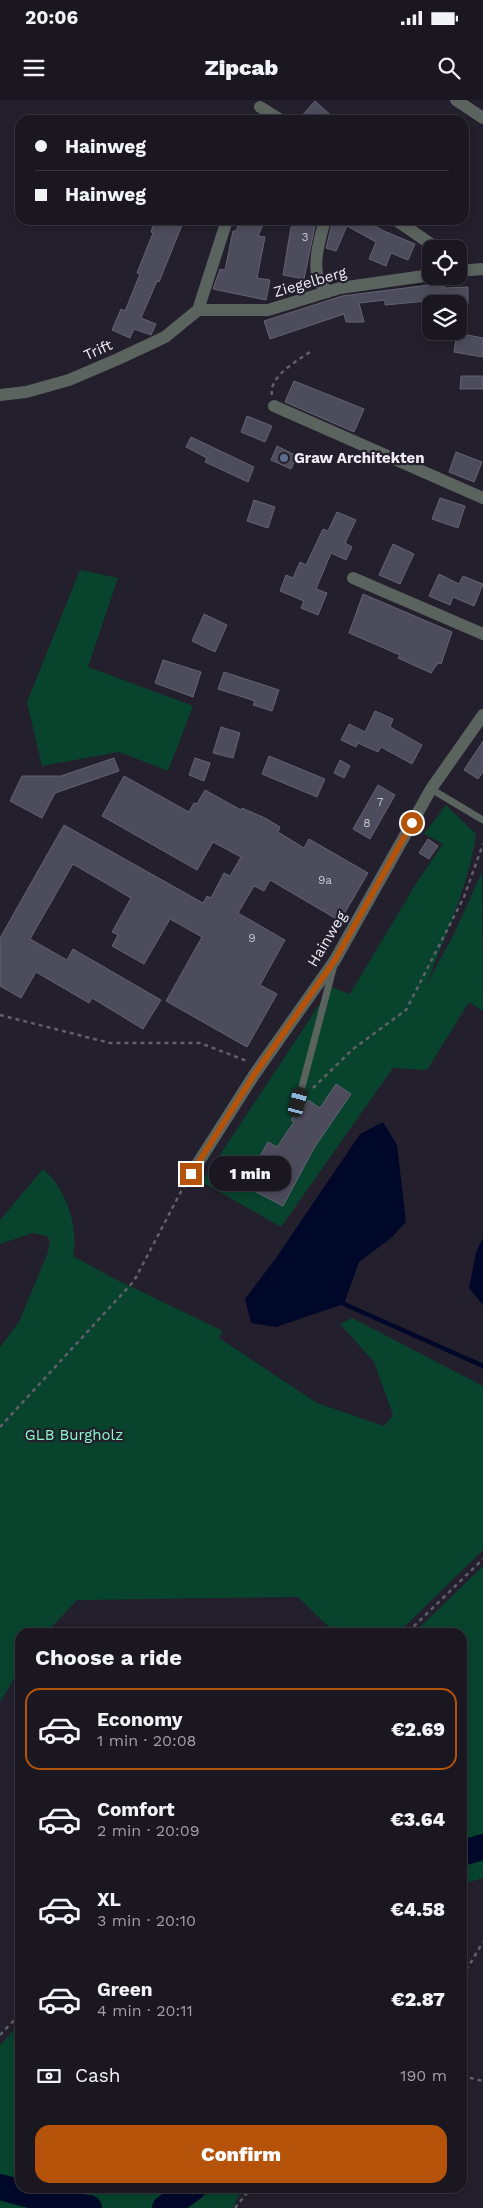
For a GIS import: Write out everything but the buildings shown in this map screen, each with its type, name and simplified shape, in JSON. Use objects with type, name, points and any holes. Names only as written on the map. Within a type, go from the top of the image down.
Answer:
[{"type":"street","points":[[456,100],[483,118]]},
{"type":"street","points":[[260,103],[275,115]]},
{"type":"street","points":[[198,310],[225,225]]},
{"type":"street","points":[[324,225],[319,241],[318,281],[328,292]]},
{"type":"street","points":[[403,225],[425,240]]},
{"type":"street","points":[[467,269],[483,269]]},
{"type":"street","name":"Ziegelberg","points":[[198,310],[268,310],[340,288],[422,276]]},
{"type":"street","name":"Trift","points":[[0,395],[26,392],[69,380],[110,363],[165,337],[198,310]]},
{"type":"street","points":[[274,406],[483,498]]},
{"type":"street","points":[[353,578],[483,634]]},
{"type":"street","name":"Hainweg","points":[[191,1174],[261,1066],[335,960],[431,789],[483,716]]},
{"type":"lane","points":[[431,789],[483,820]]},
{"type":"lane","points":[[298,1102],[335,960]]},
{"type":"path","points":[[274,406],[271,390],[275,380],[287,367],[313,350]]},
{"type":"path","points":[[298,1102],[353,1049],[406,1010],[464,897],[483,844]]},
{"type":"path","points":[[0,1015],[110,1043],[200,1043],[261,1066]]},
{"type":"path","points":[[0,1427],[134,1282],[191,1174]]},
{"type":"path","points":[[412,1628],[483,1559]]},
{"type":"path","points":[[467,1969],[483,1942]]},
{"type":"path","points":[[0,2035],[15,2019]]},
{"type":"path","points":[[467,2077],[483,2081]]},
{"type":"path","points":[[235,2208],[247,2193]]},
{"type":"green space","points":[[80,570],[118,578],[88,667],[193,706],[168,771],[119,752],[42,766],[27,702]]},
{"type":"green space","points":[[446,805],[476,834],[462,891],[426,985],[453,936],[482,872],[483,1011],[469,1002],[427,1070],[393,1068],[281,1227],[202,1182],[331,987],[350,994],[417,882],[443,844],[424,834]]},
{"type":"green space","name":"GLB Burgholz","points":[[43,1169],[58,1187],[69,1209],[74,1233],[73,1256],[115,1279],[223,1331],[219,1338],[317,1403],[384,1426],[393,1415],[374,1362],[340,1324],[352,1318],[483,1386],[483,1550],[403,1628],[330,1628],[298,1597],[77,1600],[51,1628],[15,1628],[15,1677],[0,1702],[0,1347],[19,1322],[48,1252],[50,1241],[47,1236],[33,1233],[0,1244],[0,1220]]},
{"type":"green space","points":[[483,1566],[483,1878],[467,1883],[467,1628],[419,1628]]},
{"type":"green space","points":[[15,2029],[15,2193],[240,2193],[233,2208],[0,2208],[0,2045]]},
{"type":"water","points":[[383,1122],[397,1145],[406,1222],[391,1238],[359,1262],[344,1304],[276,1327],[251,1323],[245,1299],[276,1258],[360,1134]]},
{"type":"water","points":[[483,1238],[483,1305],[469,1288],[476,1252]]},
{"type":"waterway","points":[[341,1300],[344,1304],[483,1366]]},
{"type":"waterway","points":[[467,1852],[483,1847]]},
{"type":"waterway","points":[[0,2187],[15,2191]]},
{"type":"waterway","points":[[22,2193],[71,2206],[89,2208]]},
{"type":"waterway","points":[[165,2208],[186,2193]]},
{"type":"place","name":"Graw Architekten","points":[[284,458]]},
{"type":"route","points":[[191,1174],[254,1075],[335,960],[412,823]]}]
